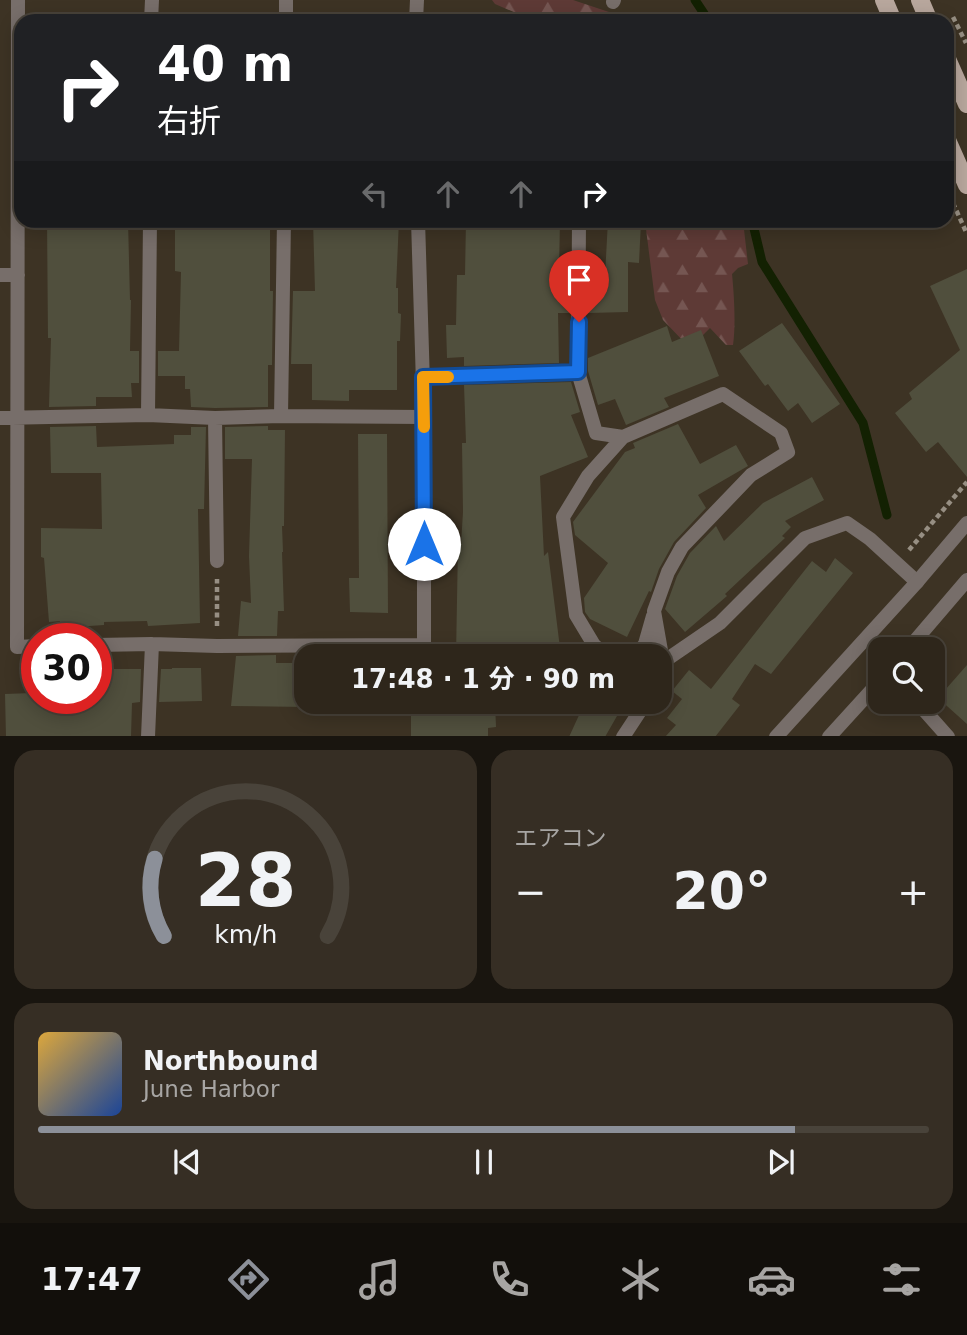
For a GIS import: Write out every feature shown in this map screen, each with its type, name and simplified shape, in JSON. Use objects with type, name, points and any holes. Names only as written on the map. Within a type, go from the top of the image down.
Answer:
[{"type":"main road","points":[[954,75],[967,104]]},
{"type":"main road","points":[[954,156],[967,185]]},
{"type":"street","points":[[18,228],[17,647],[21,647]]},
{"type":"street","points":[[148,415],[149,228]]},
{"type":"street","points":[[281,416],[284,228]]},
{"type":"street","points":[[112,645],[424,645],[424,417],[418,228]]},
{"type":"street","points":[[579,228],[578,372],[596,433],[623,437]]},
{"type":"street","points":[[0,275],[18,275]]},
{"type":"street","points":[[423,377],[578,372]]},
{"type":"street","points":[[593,644],[576,615],[563,517],[587,476],[623,437],[723,394],[781,433],[788,452],[751,475],[682,547],[668,572],[645,644]]},
{"type":"street","points":[[0,418],[148,415],[215,418],[424,417]]},
{"type":"street","points":[[215,418],[218,561]]},
{"type":"street","points":[[672,658],[720,622],[805,538],[847,523],[870,539],[918,582]]},
{"type":"street","points":[[777,736],[918,582],[967,523]]},
{"type":"street","points":[[918,637],[967,580]]},
{"type":"street","points":[[654,611],[658,644]]},
{"type":"street","points":[[148,736],[152,644]]},
{"type":"street","points":[[829,736],[868,694]]},
{"type":"street","points":[[624,736],[638,714]]},
{"type":"street","points":[[928,714],[947,736]]},
{"type":"path","points":[[954,17],[967,45]]},
{"type":"path","points":[[954,205],[967,234]]},
{"type":"path","points":[[897,564],[967,482]]},
{"type":"path","points":[[217,646],[218,561]]},
{"type":"green space","points":[[492,0],[573,0],[615,14],[519,14],[495,4]]},
{"type":"green space","points":[[646,228],[744,228],[748,264],[732,274],[735,319],[733,345],[726,345],[710,328],[687,345],[663,320],[655,300]]},
{"type":"building","points":[[47,228],[128,228],[130,351],[139,351],[139,383],[131,383],[132,397],[96,397],[96,406],[49,407],[51,338],[48,338]]},
{"type":"building","points":[[175,228],[270,228],[270,291],[273,291],[272,365],[268,365],[268,407],[191,407],[190,389],[185,389],[185,376],[158,376],[158,351],[179,351],[181,272],[175,271]]},
{"type":"building","points":[[313,228],[399,228],[396,288],[398,313],[401,314],[400,341],[397,341],[397,390],[349,390],[349,401],[312,400],[312,364],[291,364],[293,291],[315,291]]},
{"type":"building","points":[[466,228],[560,228],[559,273],[561,276],[569,276],[569,313],[558,313],[559,363],[464,366],[464,357],[447,358],[446,325],[456,325],[457,275],[465,275]]},
{"type":"building","points":[[608,228],[641,228],[639,263],[628,262],[628,312],[588,313],[588,276],[605,276]]},
{"type":"building","points":[[967,269],[967,477],[938,442],[926,452],[895,413],[912,399],[909,393],[960,350],[930,286]]},
{"type":"building","points":[[782,323],[840,404],[812,423],[798,403],[788,411],[739,351]]},
{"type":"building","points":[[667,326],[672,342],[701,330],[719,376],[664,398],[669,407],[626,425],[615,399],[598,405],[588,371],[588,358]]},
{"type":"building","points":[[571,382],[580,412],[571,415],[588,457],[540,476],[544,556],[548,552],[560,644],[456,644],[458,544],[461,544],[463,512],[462,443],[466,443],[464,385]]},
{"type":"building","points":[[678,424],[700,464],[736,445],[748,466],[698,495],[706,508],[674,542],[627,637],[590,619],[585,612],[584,598],[608,563],[575,535],[573,522],[625,452],[635,448],[633,443]]},
{"type":"building","points":[[96,426],[97,447],[174,444],[174,435],[191,435],[191,427],[206,427],[204,509],[198,509],[200,623],[148,626],[147,621],[49,622],[44,558],[41,557],[41,528],[102,529],[101,473],[51,473],[50,427]]},
{"type":"building","points":[[268,426],[268,430],[285,430],[282,526],[284,611],[278,611],[277,636],[238,636],[241,601],[251,603],[249,556],[252,459],[225,459],[225,427]]},
{"type":"building","points":[[358,434],[387,434],[388,613],[350,612],[349,578],[359,578]]},
{"type":"building","points":[[812,477],[824,500],[785,521],[791,527],[782,536],[785,538],[725,594],[727,596],[685,632],[665,609],[677,576],[690,553],[716,526],[724,541],[763,503]]},
{"type":"building","points":[[835,558],[853,573],[771,674],[755,664],[732,699],[740,705],[716,736],[666,736],[676,725],[667,718],[682,699],[672,691],[689,670],[711,689],[812,561],[826,572]]},
{"type":"building","points":[[276,655],[276,663],[294,663],[294,707],[231,706],[236,656]]},
{"type":"building","points":[[967,665],[967,724],[945,704],[945,690]]},
{"type":"building","points":[[201,668],[202,701],[159,702],[161,669]]},
{"type":"building","points":[[112,669],[141,669],[140,702],[132,703],[131,736],[6,736],[5,694],[21,693],[21,714],[112,714]]},
{"type":"building","points":[[411,714],[495,714],[496,727],[488,728],[488,736],[411,736]]},
{"type":"building","points":[[580,714],[618,714],[606,736],[569,736]]},
{"type":"waterway","points":[[695,0],[704,14]]},
{"type":"waterway","points":[[754,228],[762,262],[863,423],[887,515]]},
{"type":"slow traffic","points":[[424,427],[423,377],[448,377]]},
{"type":"route","points":[[424,544],[423,377],[578,372],[579,322]]}]
